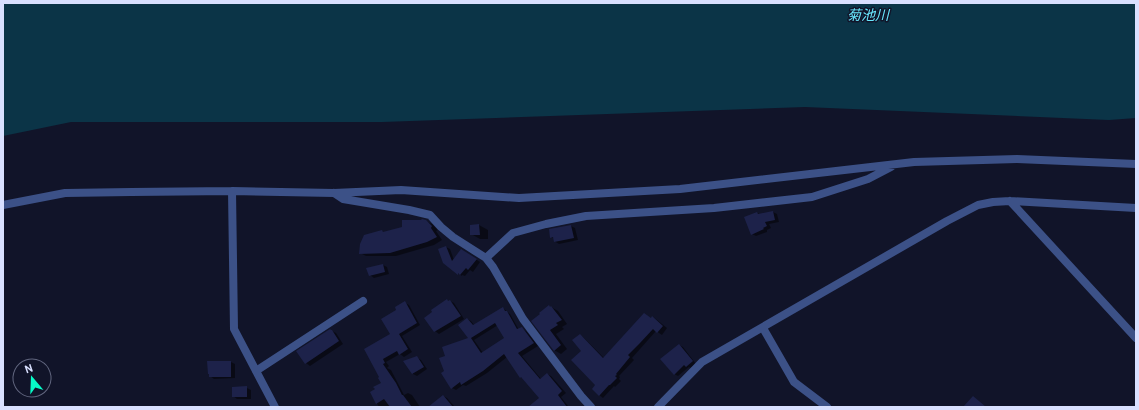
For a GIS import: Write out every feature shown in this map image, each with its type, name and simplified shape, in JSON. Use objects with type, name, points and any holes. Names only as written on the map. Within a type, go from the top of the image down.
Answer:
[{"type":"street","points":[[3,205],[65,193],[232,191],[334,193],[401,190],[519,198],[680,189],[914,162],[1017,159],[1136,164]]},
{"type":"street","points":[[486,258],[513,233],[546,224],[586,216],[714,208],[812,197],[868,180],[895,165]]},
{"type":"street","points":[[232,191],[234,329],[275,407]]},
{"type":"street","points":[[334,193],[343,199],[430,214],[440,227],[486,258],[493,266],[523,319],[591,407]]},
{"type":"street","points":[[658,407],[702,362],[978,205],[1010,201],[1136,208]]},
{"type":"street","points":[[1010,201],[1136,338]]},
{"type":"street","points":[[256,371],[363,301]]},
{"type":"street","points":[[763,328],[794,382],[827,407]]},
{"type":"water","name":"菊池川","points":[[3,3],[1136,3],[1136,118],[1109,120],[805,107],[382,122],[71,122],[3,136]]},
{"type":"building","points":[[773,211],[775,220],[765,222],[767,226],[763,228],[764,229],[751,235],[744,217],[757,212],[758,214]]},
{"type":"building","points":[[402,220],[426,220],[432,226],[431,228],[437,237],[427,242],[390,253],[359,254],[360,244],[364,235],[402,227]]},
{"type":"building","points":[[479,224],[480,235],[470,235],[470,225]]},
{"type":"building","points":[[571,225],[574,238],[554,242],[553,237],[550,238],[549,229]]},
{"type":"building","points":[[446,246],[452,261],[461,249],[477,259],[468,270],[466,268],[460,275],[458,273],[458,275],[443,263],[438,249]]},
{"type":"building","points":[[383,264],[385,272],[369,276],[366,268]]},
{"type":"building","points":[[447,299],[448,301],[450,300],[461,316],[434,332],[424,318],[432,312],[431,310]]},
{"type":"building","points":[[405,301],[417,323],[399,334],[408,349],[399,355],[397,351],[383,359],[385,363],[383,364],[402,395],[412,407],[390,407],[384,399],[376,404],[370,392],[375,389],[373,387],[381,383],[364,349],[390,334],[381,319],[396,310],[395,307]]},
{"type":"building","points":[[549,305],[562,320],[556,323],[558,325],[550,330],[561,345],[554,351],[531,321]]},
{"type":"building","points":[[503,307],[505,311],[507,311],[517,329],[522,327],[534,343],[518,353],[540,379],[547,373],[562,391],[558,395],[567,407],[528,407],[539,398],[521,377],[520,378],[504,354],[483,371],[461,385],[460,382],[451,389],[441,373],[444,371],[439,358],[445,356],[442,347],[468,338],[458,325],[467,318],[473,325]],"holes":[[[495,323],[504,338],[481,353],[471,338]]]},
{"type":"building","points":[[644,313],[651,318],[652,316],[663,326],[657,333],[653,329],[628,355],[630,357],[615,376],[617,378],[599,396],[592,389],[595,385],[571,360],[581,351],[572,340],[580,334],[603,358]]},
{"type":"building","points":[[330,329],[339,341],[305,364],[296,351]]},
{"type":"building","points":[[679,344],[693,361],[686,367],[684,365],[674,375],[660,359]]},
{"type":"building","points":[[417,356],[424,367],[412,374],[403,361]]},
{"type":"building","points":[[207,361],[231,361],[231,377],[209,377]]},
{"type":"building","points":[[247,386],[247,397],[232,397],[232,387]]},
{"type":"building","points":[[443,395],[453,407],[428,407]]},
{"type":"building","points":[[973,396],[986,407],[963,407]]}]
